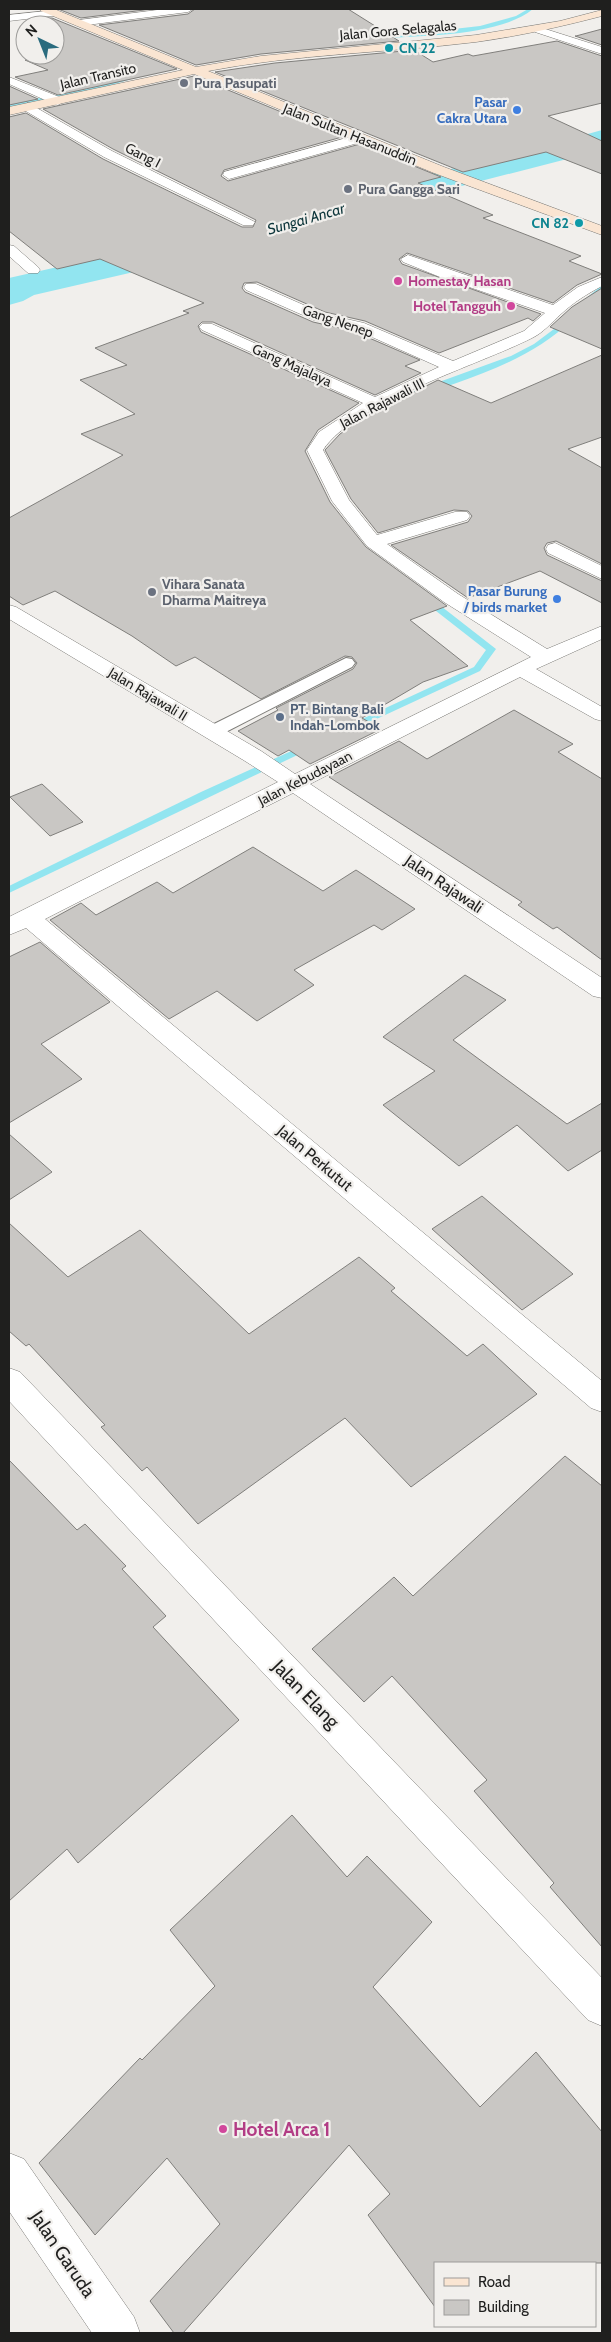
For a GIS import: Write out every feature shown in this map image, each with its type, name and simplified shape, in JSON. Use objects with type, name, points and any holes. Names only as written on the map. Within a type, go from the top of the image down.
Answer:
[{"type":"main road","name":"Jalan Sultan Hasanuddin","points":[[45,9],[439,170],[602,231]]},
{"type":"main road","name":"Jalan Gora Selagalas","points":[[194,70],[259,59],[539,30],[602,13]]},
{"type":"main road","name":"Jalan Transito","points":[[9,111],[54,99],[194,70]]},
{"type":"street","points":[[79,22],[188,9]]},
{"type":"street","points":[[9,18],[56,13]]},
{"type":"street","points":[[539,30],[602,51]]},
{"type":"street","points":[[9,80],[54,99]]},
{"type":"street","name":"Gang I","points":[[28,107],[133,167],[248,222]]},
{"type":"street","points":[[229,175],[362,138]]},
{"type":"street","points":[[9,250],[33,270]]},
{"type":"street","points":[[408,258],[445,274],[555,311]]},
{"type":"street","points":[[427,282],[445,274]]},
{"type":"street","name":"Jalan Rajawali III","points":[[547,658],[451,598],[373,542],[340,501],[330,477],[315,450],[321,437],[342,422],[376,403],[529,334],[581,291],[602,280]]},
{"type":"street","name":"Gang Nenep","points":[[251,287],[319,317],[359,326],[453,367]]},
{"type":"street","name":"Gang Majalaya","points":[[207,327],[376,403]]},
{"type":"street","points":[[373,542],[461,516]]},
{"type":"street","points":[[555,549],[602,573]]},
{"type":"street","name":"Jalan Rajawali II","points":[[9,611],[290,780]]},
{"type":"street","name":"Jalan Kebudayaan","points":[[18,922],[290,780],[520,669],[602,632]]},
{"type":"street","points":[[520,669],[602,715]]},
{"type":"street","name":"Jalan Rajawali","points":[[290,780],[602,990]]},
{"type":"street","name":"Jalan Perkutut","points":[[18,922],[602,1398]]},
{"type":"street","name":"Jalan Elang","points":[[9,1381],[602,2006]]},
{"type":"street","name":"Jalan Garuda","points":[[9,2174],[118,2333]]},
{"type":"lane","points":[[212,732],[346,663]]},
{"type":"building","points":[[58,9],[152,9],[81,18]]},
{"type":"building","points":[[195,9],[348,9],[399,41],[261,54],[196,65],[99,25],[188,14]]},
{"type":"building","points":[[65,23],[177,69],[58,95],[15,77],[48,70],[36,65],[65,65]]},
{"type":"building","points":[[602,29],[602,45],[575,36],[576,36]]},
{"type":"building","points":[[557,41],[602,56],[602,103],[548,116],[602,141],[602,174],[546,152],[463,172],[215,72],[275,63],[414,50],[433,62],[468,54],[473,56]]},
{"type":"building","points":[[194,76],[342,137],[224,170],[221,176],[228,181],[360,144],[441,177],[418,183],[493,215],[483,218],[581,256],[569,261],[602,274],[577,285],[553,303],[407,253],[399,259],[402,264],[541,314],[533,321],[528,318],[439,353],[365,321],[325,312],[257,282],[244,283],[242,288],[245,292],[313,322],[353,331],[420,360],[405,366],[421,373],[375,395],[213,322],[202,322],[198,326],[201,332],[359,403],[318,430],[305,451],[330,502],[366,547],[447,606],[410,620],[468,666],[423,682],[362,718],[381,729],[310,764],[289,750],[278,756],[238,731],[278,710],[276,708],[353,669],[357,663],[352,657],[345,656],[261,699],[195,657],[176,666],[132,636],[55,591],[23,605],[9,596],[9,518],[123,455],[81,434],[135,414],[80,380],[127,365],[95,348],[189,313],[183,311],[204,303],[100,259],[57,269],[9,231],[9,117],[26,113],[103,159],[242,227],[253,227],[256,220],[113,149],[43,109]]},
{"type":"building","points":[[9,86],[38,99],[9,105]]},
{"type":"building","points":[[602,288],[602,349],[550,327],[572,307]]},
{"type":"building","points":[[602,355],[602,437],[568,449],[602,468],[602,564],[556,541],[547,543],[544,548],[547,555],[602,581],[602,603],[540,571],[468,598],[391,545],[468,522],[472,516],[468,511],[454,510],[378,533],[351,499],[325,450],[340,434],[363,418],[438,380],[491,403]]},
{"type":"building","points":[[514,710],[573,744],[558,752],[602,779],[602,960],[557,927],[553,929],[518,905],[522,902],[329,777],[399,741],[427,759]]},
{"type":"building","points":[[42,784],[83,822],[50,836],[10,797]]},
{"type":"building","points":[[253,847],[323,891],[356,870],[415,909],[382,930],[374,925],[294,970],[314,985],[257,1021],[217,991],[169,1019],[50,920],[81,903],[96,915],[157,882],[173,893]]},
{"type":"building","points":[[40,942],[110,1002],[41,1044],[82,1079],[9,1123],[9,957]]},
{"type":"building","points":[[465,975],[506,1000],[453,1040],[567,1124],[602,1103],[602,1150],[568,1171],[517,1125],[459,1166],[383,1105],[435,1071],[383,1037]]},
{"type":"building","points":[[9,1134],[52,1172],[9,1200]]},
{"type":"building","points":[[482,1196],[573,1274],[522,1310],[432,1229]]},
{"type":"building","points":[[9,1223],[68,1277],[140,1230],[249,1334],[359,1257],[395,1288],[391,1291],[467,1356],[483,1344],[537,1394],[411,1487],[345,1418],[198,1524],[147,1467],[142,1471],[101,1427],[105,1425],[29,1344],[26,1346],[9,1331]]},
{"type":"building","points":[[565,1456],[602,1486],[602,1947],[550,1887],[554,1883],[474,1791],[487,1780],[392,1676],[364,1702],[312,1649],[394,1577],[413,1596]]},
{"type":"building","points":[[9,1460],[77,1530],[85,1524],[126,1566],[122,1569],[166,1616],[153,1627],[239,1720],[78,1863],[67,1849],[9,1901]]},
{"type":"building","points":[[292,1815],[347,1877],[367,1856],[432,1922],[373,1987],[480,2107],[536,2052],[602,2132],[602,2263],[434,2262],[434,2306],[368,2215],[390,2194],[349,2145],[183,2333],[174,2333],[150,2301],[220,2224],[167,2158],[95,2235],[39,2163],[140,2058],[142,2060],[215,1986],[170,1930]]},
{"type":"waterway","points":[[376,38],[458,31],[480,27],[501,23],[518,17],[531,9]]},
{"type":"waterway","points":[[9,106],[92,89],[126,79]]},
{"type":"waterway","name":"Sungai Ancar","points":[[326,215],[404,190],[547,156],[602,140]]},
{"type":"waterway","name":"Sungai Ancar","points":[[9,293],[20,287],[212,243]]},
{"type":"waterway","points":[[585,302],[602,287]]},
{"type":"waterway","points":[[383,409],[398,400],[465,377],[514,357],[536,346],[555,333],[570,319]]},
{"type":"waterway","points":[[352,727],[477,669],[491,649],[425,598]]},
{"type":"waterway","points":[[9,890],[205,794],[309,746]]},
{"type":"place","name":"CN 22","points":[[389,48]]},
{"type":"place","name":"Pura Pasupati","points":[[184,83]]},
{"type":"place","name":"Pasar Cakra Utara","points":[[517,110]]},
{"type":"place","name":"Pura Gangga Sari","points":[[348,189]]},
{"type":"place","name":"CN 82","points":[[579,223]]},
{"type":"place","name":"Homestay Hasan","points":[[398,281]]},
{"type":"place","name":"Hotel Tangguh","points":[[511,306]]},
{"type":"place","name":"Vihara Sanata Dharma Maitreya","points":[[152,592]]},
{"type":"place","name":"Pasar Burung / birds market","points":[[557,599]]},
{"type":"place","name":"PT. Bintang Bali Indah-Lombok","points":[[280,717]]},
{"type":"place","name":"Hotel Arca 1","points":[[223,2129]]}]
